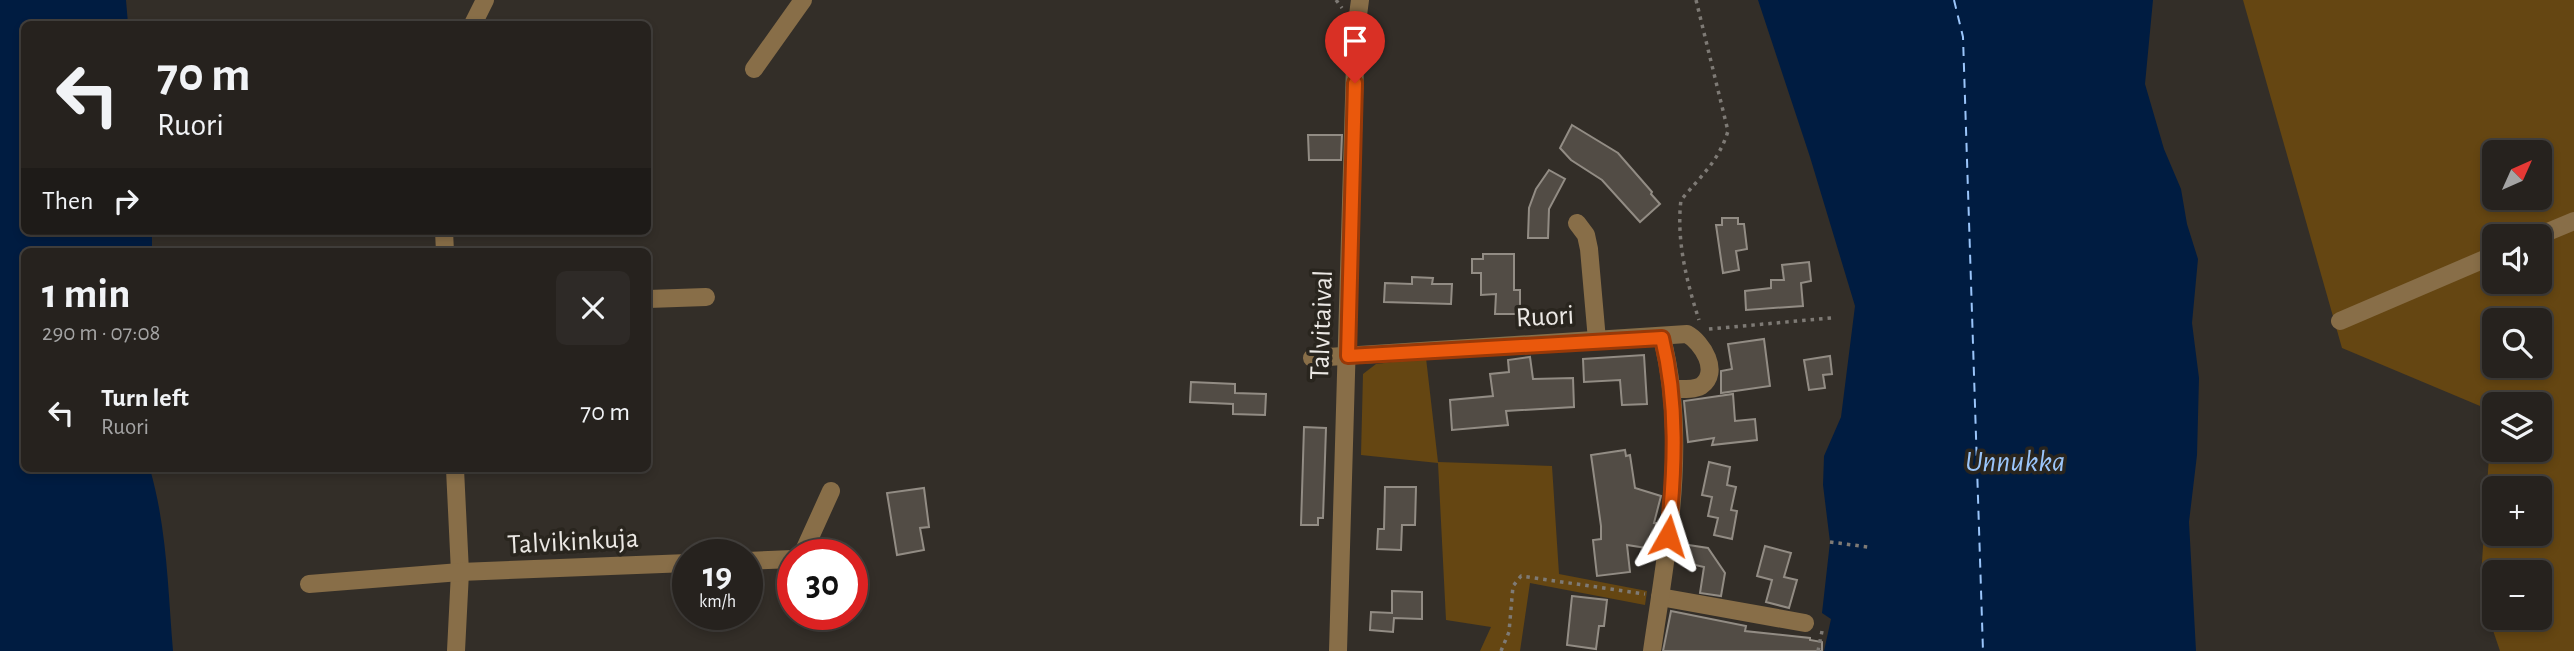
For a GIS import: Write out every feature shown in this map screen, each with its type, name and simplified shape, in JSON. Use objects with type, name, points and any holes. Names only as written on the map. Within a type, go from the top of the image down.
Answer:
[{"type":"street","points":[[474,21],[485,0]]},
{"type":"street","points":[[754,69],[803,0]]},
{"type":"street","name":"Talvitaival","points":[[1338,651],[1356,30],[1360,0]]},
{"type":"street","points":[[2552,230],[2574,221]]},
{"type":"street","points":[[1577,223],[1586,236],[1589,249],[1597,341]]},
{"type":"street","points":[[2340,321],[2482,260]]},
{"type":"street","points":[[651,299],[706,296]]},
{"type":"street","name":"Ruori","points":[[1312,358],[1662,338],[1687,334],[1697,339],[1707,354],[1708,367],[1703,385],[1672,389]]},
{"type":"street","points":[[1652,651],[1674,481],[1672,389],[1662,338]]},
{"type":"street","points":[[455,472],[460,572],[456,651]]},
{"type":"street","points":[[809,539],[831,491]]},
{"type":"street","name":"Talvikinkuja","points":[[309,584],[460,572],[672,564]]},
{"type":"street","points":[[1660,597],[1814,623]]},
{"type":"path","points":[[1696,0],[1728,131],[1723,149],[1714,164],[1681,200],[1679,213],[1688,286],[1702,329],[1831,318]]},
{"type":"path","points":[[1830,542],[1868,547]]},
{"type":"path","points":[[1502,651],[1509,632],[1513,586],[1521,576],[1660,597]]},
{"type":"path","points":[[1814,623],[1818,651]]},
{"type":"shaded area","points":[[2243,0],[2574,0],[2574,651],[2500,651],[2493,630],[2552,630],[2552,560],[2482,560],[2483,546],[2552,546],[2552,476],[2488,476],[2489,462],[2552,462],[2552,392],[2482,392],[2482,407],[2342,348]]},
{"type":"shaded area","points":[[1426,358],[1438,462],[1552,466],[1559,574],[1647,591],[1645,605],[1530,583],[1520,651],[1480,651],[1491,627],[1446,620],[1438,463],[1361,455],[1363,374],[1376,364]]},
{"type":"shaded area","points":[[2482,562],[2482,598],[2480,592]]},
{"type":"water","points":[[0,0],[126,0],[128,21],[21,21],[21,235],[152,235],[152,248],[21,248],[21,472],[151,472],[163,536],[173,651],[0,651]]},
{"type":"water","name":"Unnukka","points":[[1758,0],[2153,0],[2145,84],[2164,149],[2181,189],[2187,224],[2198,259],[2192,323],[2199,378],[2197,455],[2189,522],[2196,651],[1824,651],[1831,619],[1822,613],[1830,542],[1823,485],[1824,456],[1841,417],[1855,306],[1810,157]]},
{"type":"building","points":[[1572,125],[1618,153],[1652,192],[1660,204],[1640,222],[1602,180],[1571,160],[1560,148]]},
{"type":"building","points":[[1308,135],[1342,135],[1341,160],[1309,160]]},
{"type":"building","points":[[1549,170],[1565,179],[1549,209],[1548,238],[1528,238],[1529,208],[1536,189]]},
{"type":"building","points":[[1722,218],[1738,218],[1738,224],[1744,224],[1747,249],[1736,251],[1739,270],[1723,273],[1716,225],[1722,225]]},
{"type":"building","points":[[1483,254],[1514,254],[1514,290],[1520,290],[1520,314],[1495,314],[1496,294],[1481,295],[1481,273],[1472,273],[1472,259],[1483,259]]},
{"type":"building","points":[[1809,262],[1811,281],[1801,283],[1803,306],[1746,310],[1745,291],[1771,288],[1771,280],[1784,280],[1782,265]]},
{"type":"building","points":[[1412,277],[1433,278],[1432,284],[1452,284],[1451,304],[1384,302],[1385,283],[1412,284]]},
{"type":"building","points":[[1764,339],[1770,386],[1721,393],[1721,371],[1732,369],[1728,344]]},
{"type":"building","points":[[1644,355],[1647,404],[1622,405],[1620,380],[1584,382],[1583,359]]},
{"type":"building","points":[[1830,356],[1832,374],[1823,375],[1825,388],[1809,390],[1804,360]]},
{"type":"building","points":[[1530,357],[1533,379],[1573,378],[1574,407],[1506,411],[1508,425],[1452,430],[1450,400],[1493,396],[1490,374],[1509,372],[1508,360]]},
{"type":"building","points":[[1191,382],[1235,384],[1235,393],[1266,394],[1265,415],[1233,414],[1233,404],[1190,402]]},
{"type":"building","points":[[1733,394],[1735,421],[1755,419],[1757,440],[1712,445],[1714,438],[1688,442],[1684,401]]},
{"type":"building","points":[[1304,427],[1326,428],[1323,518],[1318,518],[1318,525],[1301,525]]},
{"type":"building","points":[[1625,450],[1626,456],[1630,455],[1635,488],[1661,496],[1654,523],[1653,549],[1627,545],[1630,572],[1597,576],[1593,540],[1601,539],[1601,526],[1591,455]]},
{"type":"building","points":[[1709,462],[1730,467],[1727,485],[1736,487],[1731,510],[1737,511],[1732,539],[1714,535],[1718,518],[1708,516],[1712,497],[1702,495]]},
{"type":"building","points":[[1385,487],[1416,487],[1415,525],[1402,525],[1401,550],[1377,549],[1378,529],[1384,529]]},
{"type":"building","points":[[924,488],[929,527],[920,528],[924,550],[897,555],[887,493]]},
{"type":"building","points":[[1682,544],[1708,548],[1725,573],[1721,596],[1700,593],[1704,567],[1678,561]]},
{"type":"building","points":[[1765,546],[1791,553],[1784,577],[1797,580],[1789,608],[1766,602],[1772,580],[1757,576]]},
{"type":"building","points":[[1392,591],[1422,592],[1422,619],[1394,618],[1393,632],[1370,630],[1371,612],[1392,613]]},
{"type":"building","points":[[1572,596],[1607,600],[1604,626],[1599,626],[1596,649],[1567,645]]},
{"type":"building","points":[[1671,611],[1746,626],[1745,631],[1810,638],[1822,642],[1822,651],[1663,651]]},
{"type":"ferry route","points":[[1954,0],[1963,37],[1983,651]]},
{"type":"route","points":[[1355,83],[1348,356],[1495,345],[1662,338],[1672,389],[1674,481],[1668,536]]}]
